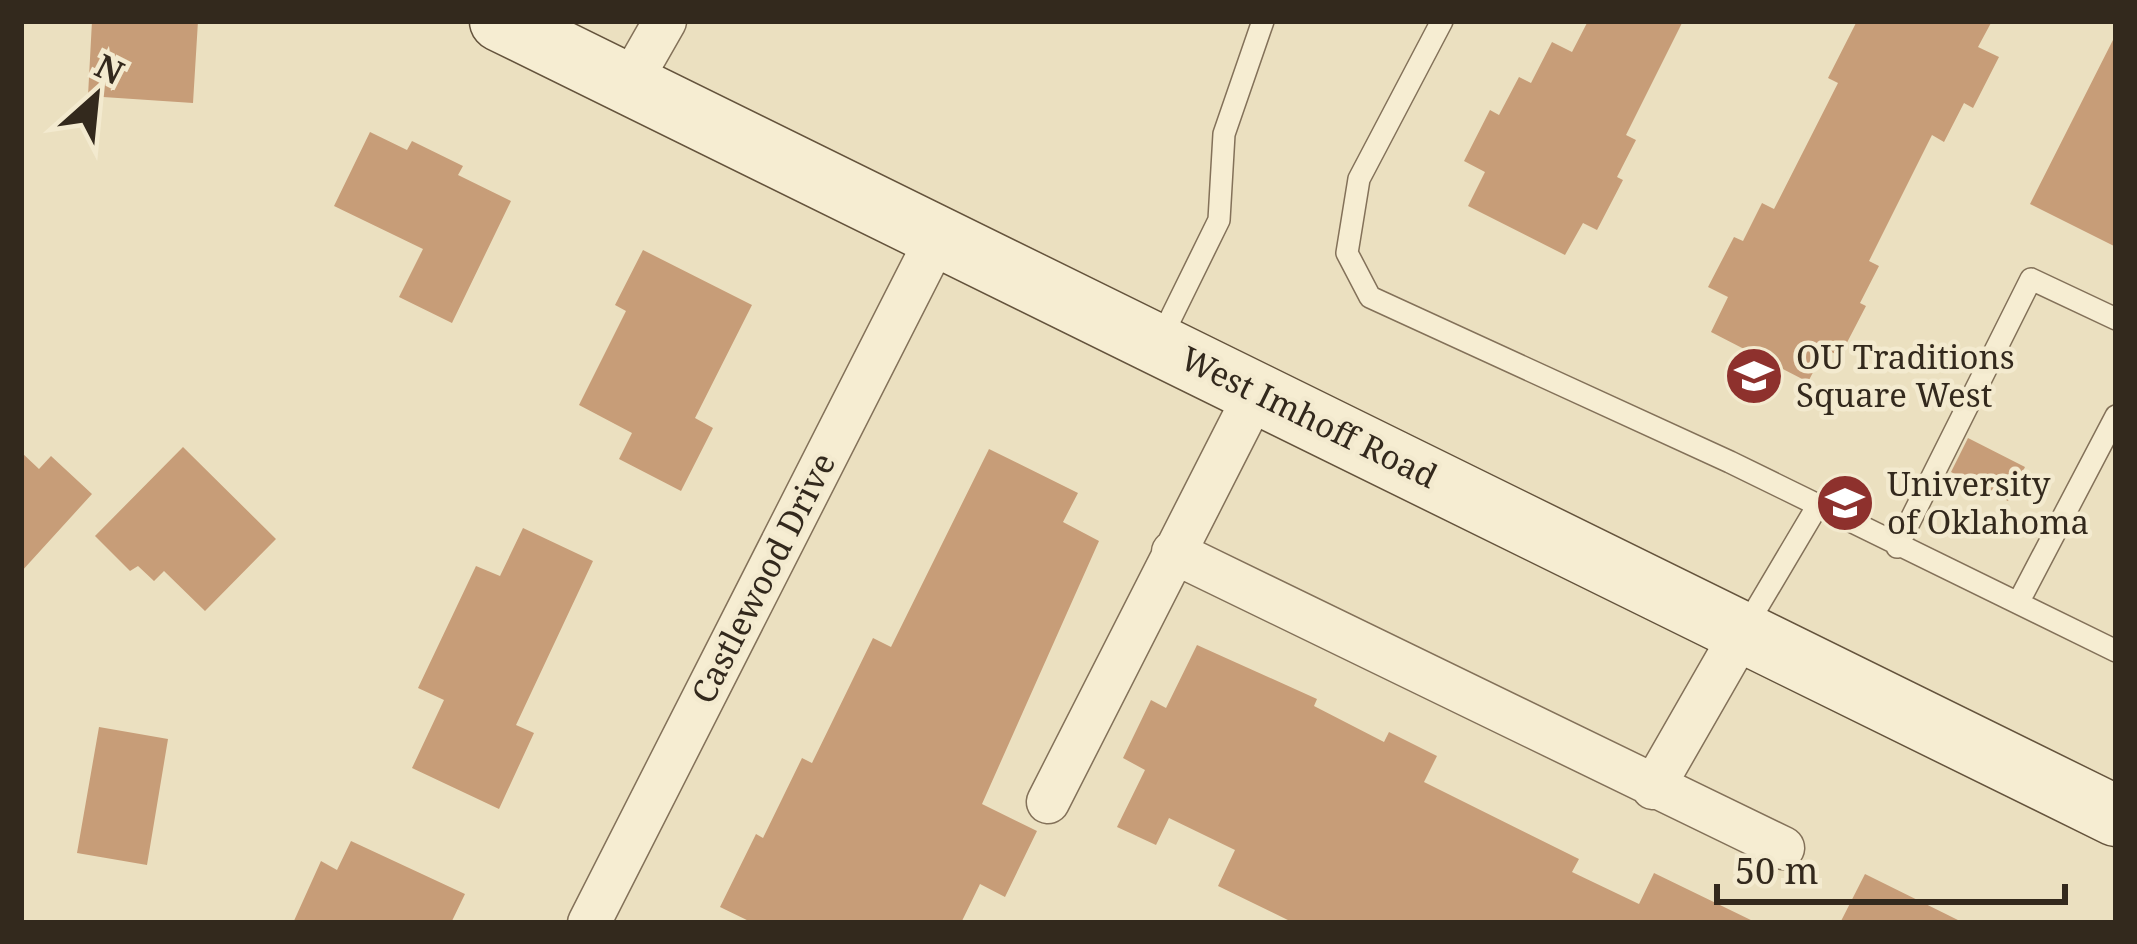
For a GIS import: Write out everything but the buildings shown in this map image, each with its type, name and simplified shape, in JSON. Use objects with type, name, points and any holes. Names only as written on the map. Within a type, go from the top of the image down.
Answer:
[{"type":"street","name":"West Imhoff Road","points":[[500,21],[2116,816]]},
{"type":"street","points":[[629,85],[665,21]]},
{"type":"street","name":"Castlewood Drive","points":[[589,923],[939,234]]},
{"type":"street","points":[[1048,802],[1257,392]]},
{"type":"street","points":[[1173,552],[1783,848]]},
{"type":"street","points":[[1653,788],[1743,632]]},
{"type":"lane","points":[[1159,342],[1219,220],[1224,134],[1263,21]]},
{"type":"lane","points":[[1442,21],[1359,179],[1347,254],[1370,297],[1818,505],[2116,651]]},
{"type":"lane","points":[[1897,547],[2031,279],[2116,319]]},
{"type":"lane","points":[[2018,603],[2116,416]]},
{"type":"lane","points":[[1743,632],[1818,505]]},
{"type":"place","name":"OU Traditions Square West","points":[[1754,376]]},
{"type":"place","name":"University of Oklahoma","points":[[1845,503]]}]
